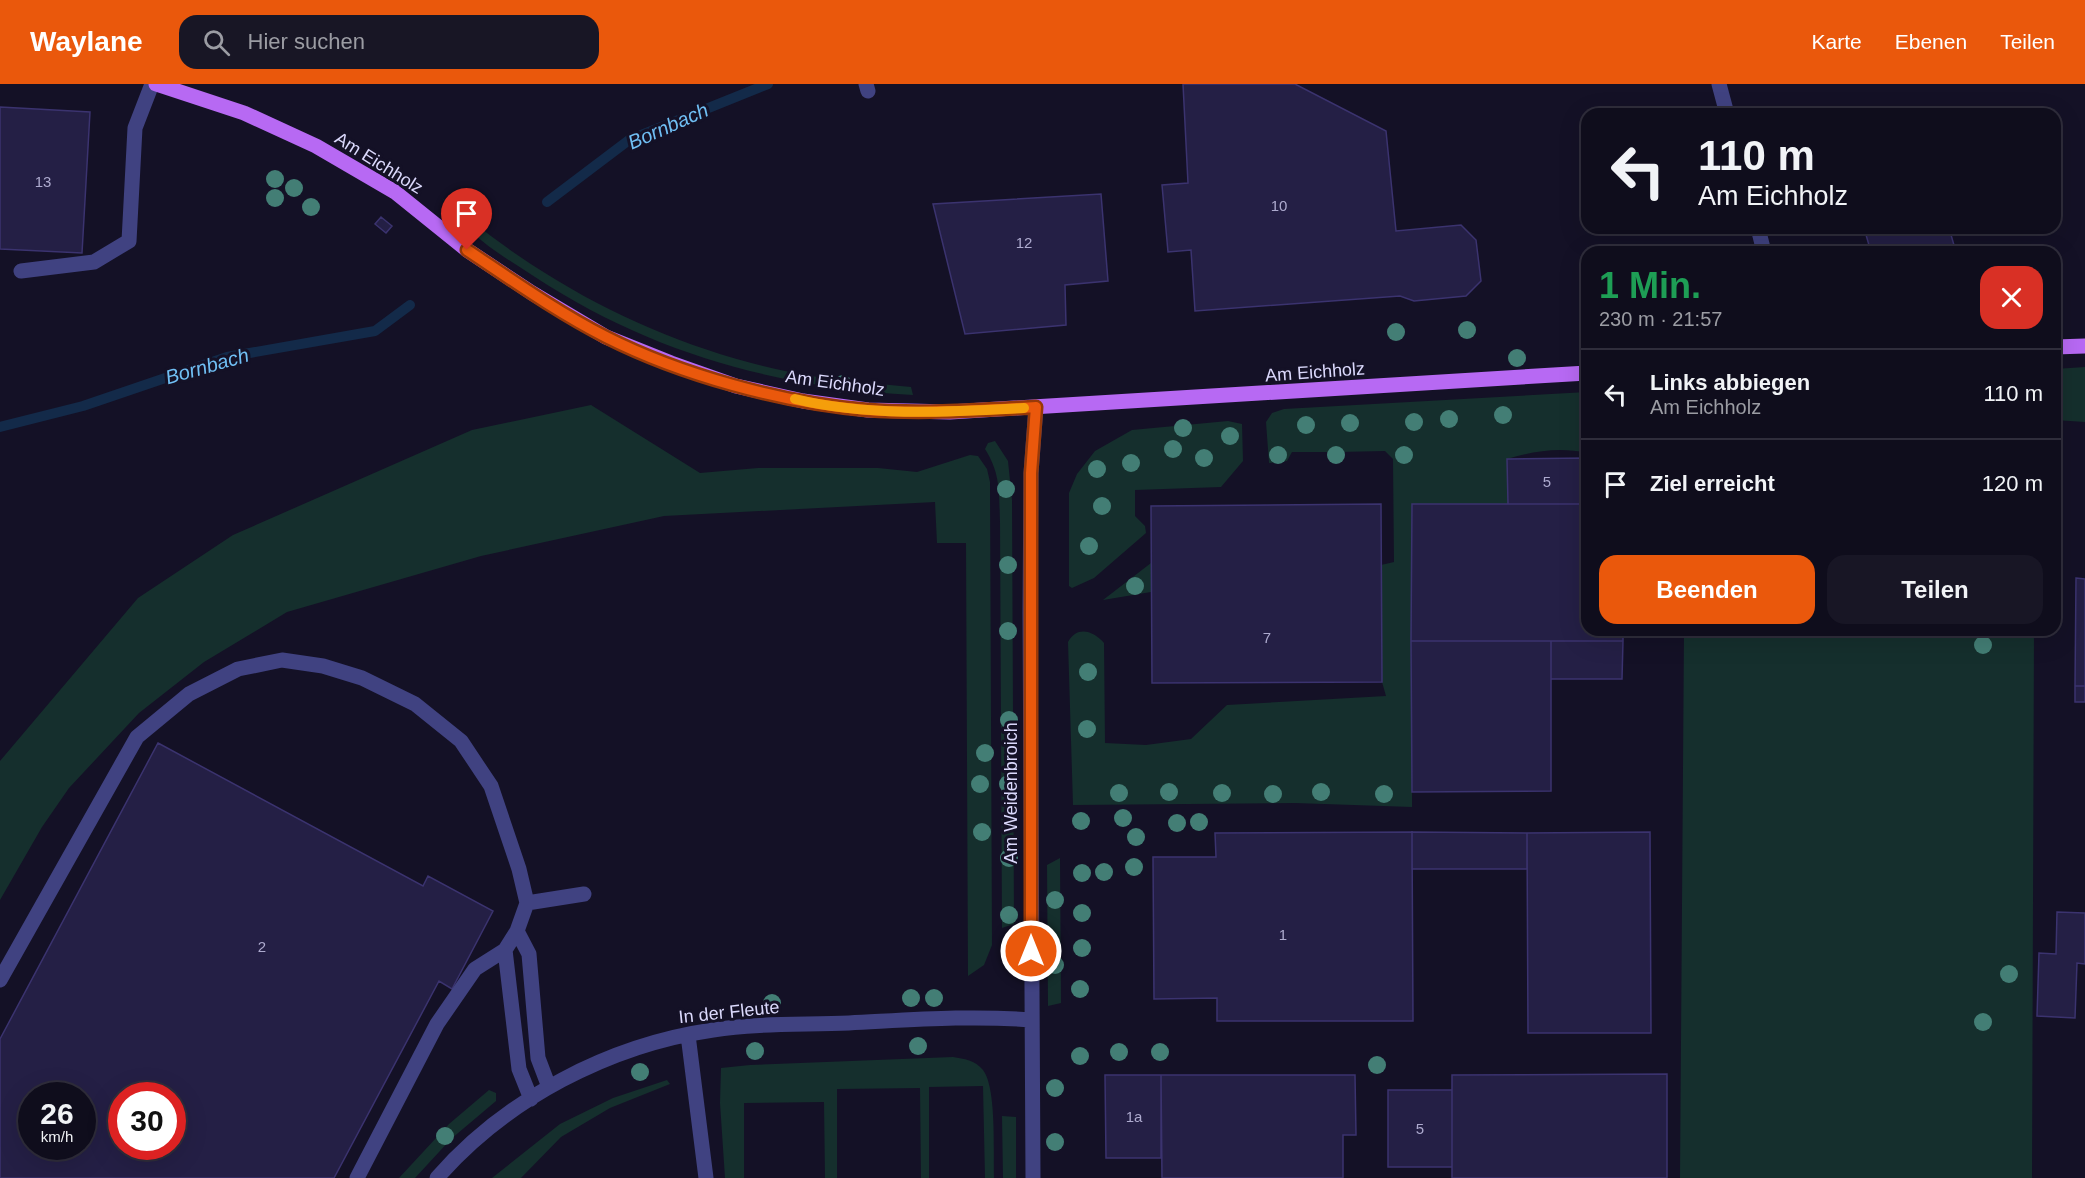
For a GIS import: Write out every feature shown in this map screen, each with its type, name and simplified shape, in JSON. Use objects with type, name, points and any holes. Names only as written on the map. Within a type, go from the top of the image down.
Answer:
[{"type":"main road","name":"Am Eichholz","points":[[154,84],[244,113],[316,146],[395,192],[467,250],[532,293],[606,337],[736,386],[803,401],[868,410],[950,412],[1581,373]]},
{"type":"main road","points":[[2061,347],[2085,346]]},
{"type":"street","points":[[21,271],[94,262],[129,241],[135,128],[154,84]]},
{"type":"street","points":[[1719,84],[1725,108]]},
{"type":"street","name":"Am Weidenbroich","points":[[1033,1178],[1031,473],[1036,407]]},
{"type":"street","points":[[0,980],[137,737],[189,694],[238,669],[282,660],[323,666],[362,678],[415,704],[461,741],[491,786],[519,868],[528,903],[518,931],[505,950],[475,969],[437,1024],[357,1178]]},
{"type":"street","points":[[528,903],[585,894]]},
{"type":"street","points":[[518,931],[529,954],[538,1058],[549,1087]]},
{"type":"street","points":[[505,950],[519,1069],[531,1099]]},
{"type":"street","name":"In der Fleute","points":[[437,1178],[479,1137],[549,1087],[624,1053],[661,1040],[714,1029],[986,1016],[1031,1020]]},
{"type":"street","points":[[688,1035],[706,1178]]},
{"type":"green space","points":[[442,198],[545,273],[601,305],[660,332],[753,364],[816,377],[911,387],[913,395],[812,384],[716,362],[669,346],[579,304],[535,277],[471,231]]},
{"type":"green space","points":[[2085,367],[2085,422],[2061,420],[2061,369]]},
{"type":"green space","points":[[1581,392],[1581,452],[1547,451],[1507,459],[1508,504],[1412,504],[1412,807],[1295,803],[1073,805],[1068,642],[1076,633],[1091,633],[1104,643],[1105,743],[1146,745],[1191,739],[1227,705],[1386,696],[1382,682],[1381,565],[1394,562],[1393,459],[1385,451],[1338,452],[1338,460],[1332,461],[1332,452],[1292,452],[1287,461],[1269,463],[1266,422],[1272,413],[1284,409]]},
{"type":"green space","points":[[591,405],[700,473],[758,468],[878,468],[917,472],[970,455],[978,456],[987,469],[990,482],[992,945],[984,965],[968,976],[966,543],[937,543],[935,502],[664,516],[481,556],[287,612],[204,662],[139,713],[69,788],[42,827],[0,900],[0,761],[138,598],[233,535],[472,430]]},
{"type":"green space","points":[[1228,421],[1242,424],[1243,461],[1221,487],[1135,490],[1135,516],[1145,526],[1146,533],[1094,578],[1072,588],[1069,586],[1069,493],[1077,474],[1095,451],[1132,430]]},
{"type":"green space","points":[[995,441],[1008,461],[1012,500],[1014,924],[1002,928],[999,502],[997,476],[985,449],[988,443]]},
{"type":"green space","points":[[1151,563],[1151,592],[1103,600]]},
{"type":"green space","points":[[1684,636],[2034,636],[2032,1178],[1680,1178]]},
{"type":"green space","points":[[1060,858],[1061,1003],[1048,1006],[1047,865]]},
{"type":"green space","points":[[953,1057],[976,1064],[983,1070],[987,1079],[992,1106],[994,1178],[985,1178],[983,1086],[929,1087],[929,1178],[921,1178],[920,1088],[837,1089],[837,1178],[825,1178],[824,1102],[744,1103],[744,1178],[725,1178],[720,1103],[721,1068]]},
{"type":"green space","points":[[667,1080],[670,1084],[610,1108],[561,1137],[521,1178],[492,1178],[560,1124],[613,1098]]},
{"type":"green space","points":[[489,1090],[496,1093],[496,1101],[451,1139],[415,1178],[399,1178],[449,1124]]},
{"type":"green space","points":[[1002,1116],[1016,1117],[1016,1178],[1003,1178]]},
{"type":"building","points":[[1183,84],[1295,84],[1386,131],[1396,231],[1461,225],[1476,240],[1481,281],[1466,296],[1414,301],[1400,296],[1195,311],[1191,250],[1168,252],[1162,185],[1188,183]]},
{"type":"building","points":[[0,107],[90,112],[82,253],[0,249]]},
{"type":"building","points":[[1101,194],[1108,281],[1065,285],[1066,325],[965,334],[933,204]]},
{"type":"building","points":[[381,217],[392,226],[386,233],[375,224]]},
{"type":"building","points":[[1866,234],[1951,234],[1954,246],[1869,246]]},
{"type":"building","points":[[1581,458],[1581,504],[1508,504],[1507,459]]},
{"type":"building","points":[[1381,504],[1382,682],[1152,683],[1151,506]]},
{"type":"building","points":[[1412,504],[1581,504],[1581,636],[1623,636],[1623,641],[1411,641]]},
{"type":"building","points":[[2076,578],[2085,579],[2085,686],[2075,686]]},
{"type":"building","points":[[1411,641],[1551,641],[1551,791],[1412,792]]},
{"type":"building","points":[[1551,641],[1623,641],[1622,679],[1551,679]]},
{"type":"building","points":[[2075,686],[2085,686],[2085,702],[2075,702]]},
{"type":"building","points":[[158,743],[423,886],[428,876],[493,911],[452,989],[439,981],[334,1178],[0,1178],[0,1039]]},
{"type":"building","points":[[1412,832],[1413,1021],[1217,1021],[1217,998],[1154,999],[1153,857],[1216,857],[1215,833]]},
{"type":"building","points":[[1412,832],[1527,833],[1527,869],[1412,869]]},
{"type":"building","points":[[1650,832],[1651,1033],[1528,1033],[1527,833]]},
{"type":"building","points":[[2057,912],[2085,913],[2085,964],[2077,963],[2075,1018],[2037,1016],[2039,953],[2056,954]]},
{"type":"building","points":[[1667,1074],[1667,1178],[1452,1178],[1452,1075]]},
{"type":"building","points":[[1105,1075],[1161,1075],[1161,1158],[1106,1158]]},
{"type":"building","points":[[1161,1075],[1355,1075],[1356,1135],[1343,1135],[1343,1178],[1162,1178]]},
{"type":"building","points":[[1388,1090],[1452,1090],[1452,1167],[1388,1167]]},
{"type":"waterway","name":"Bornbach","points":[[547,202],[629,140],[768,84]]},
{"type":"waterway","name":"Bornbach","points":[[0,427],[83,406],[227,357],[375,331],[410,305]]},
{"type":"slow traffic","points":[[795,399],[868,410],[950,412],[1024,408]]},
{"type":"route","points":[[467,250],[532,293],[606,337],[736,386],[803,401],[868,410],[950,412],[1036,407],[1031,473],[1031,951]]}]
